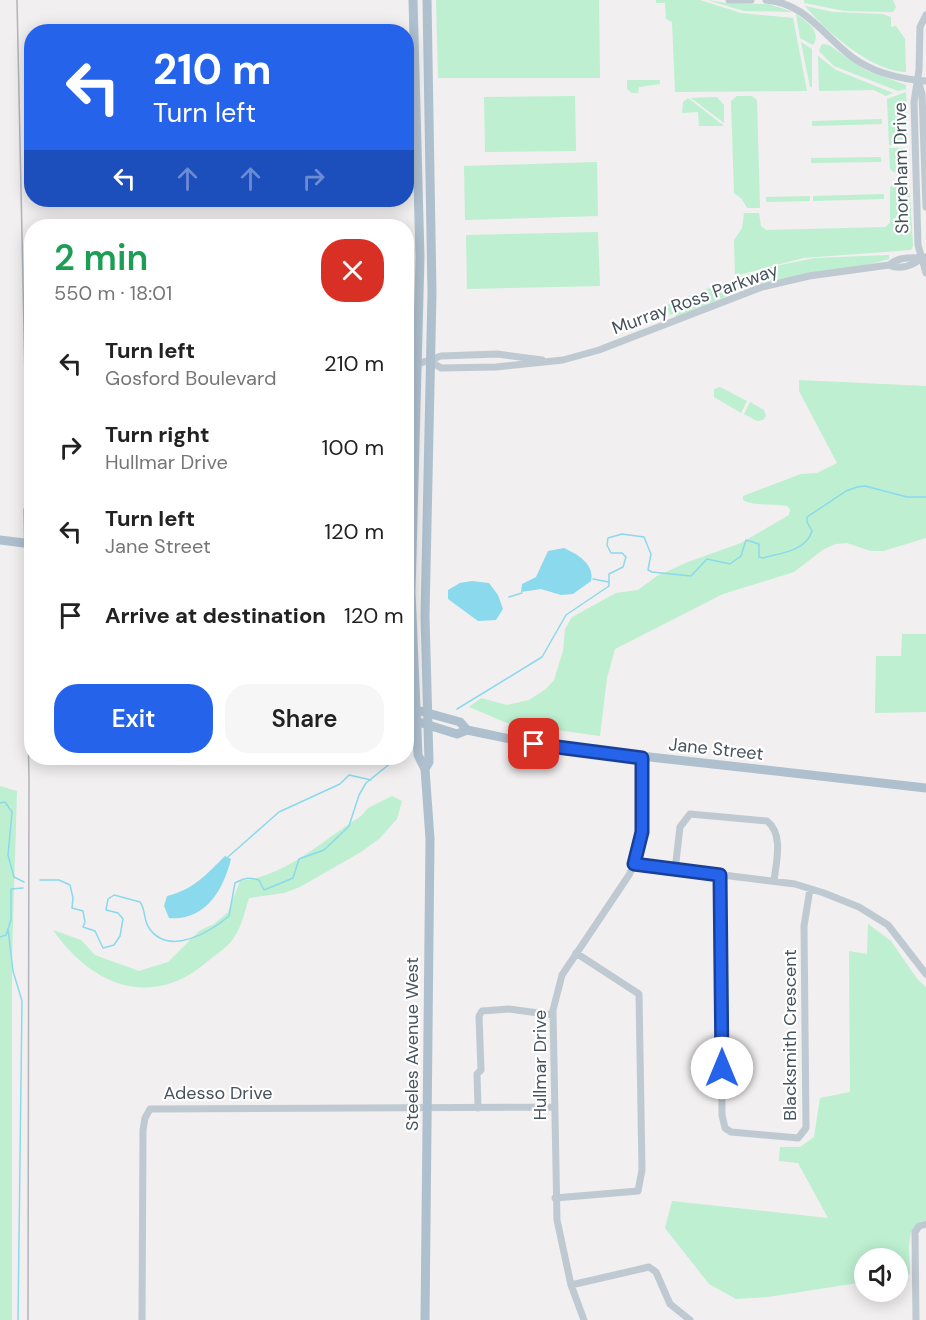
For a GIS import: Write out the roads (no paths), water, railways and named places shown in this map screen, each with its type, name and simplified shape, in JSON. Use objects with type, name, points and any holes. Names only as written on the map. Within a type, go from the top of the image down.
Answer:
[{"type":"main road","name":"Steeles Avenue West","points":[[413,0],[414,24]]},
{"type":"main road","name":"Steeles Avenue West","points":[[425,769],[429,762],[425,616],[432,293],[427,0]]},
{"type":"main road","name":"Steeles Avenue West","points":[[414,37],[420,257],[414,512]]},
{"type":"main road","points":[[415,486],[428,487]]},
{"type":"main road","points":[[0,540],[24,543]]},
{"type":"main road","name":"Jane Street","points":[[414,709],[460,722],[467,730]]},
{"type":"main road","name":"Jane Street","points":[[414,721],[457,734],[467,730],[534,744],[642,758],[926,788]]},
{"type":"main road","name":"Steeles Avenue West","points":[[414,735],[418,755],[425,769],[430,839],[424,1320]]},
{"type":"street","points":[[729,0],[751,0]]},
{"type":"street","points":[[766,0],[794,6],[852,57],[866,65],[887,74],[922,81],[920,27],[926,15]]},
{"type":"street","name":"Shoreham Drive","points":[[922,81],[926,207]]},
{"type":"street","name":"Shoreham Drive","points":[[922,81],[915,90],[917,227],[926,273]]},
{"type":"street","name":"Murray Ross Parkway","points":[[430,362],[441,368],[524,365],[548,361],[599,350],[762,287],[809,276],[889,265],[896,260],[913,256],[923,257]]},
{"type":"street","name":"Murray Ross Parkway","points":[[418,364],[430,362],[441,356],[497,354],[548,361]]},
{"type":"street","name":"Hullmar Drive","points":[[584,1320],[571,1285],[555,1198],[553,1015],[558,986],[576,953],[634,864],[642,832],[642,758]]},
{"type":"street","points":[[675,870],[680,827],[690,814],[736,817],[770,823],[778,846],[774,881]]},
{"type":"street","points":[[634,864],[774,881],[810,889],[859,908],[888,925],[926,975]]},
{"type":"street","name":"Blacksmith Crescent","points":[[720,875],[722,1115],[725,1128],[731,1132],[798,1138],[806,1128],[804,926],[810,889]]},
{"type":"street","points":[[555,1198],[638,1191],[642,1170],[639,994],[576,953]]},
{"type":"street","points":[[478,1108],[477,1074],[481,1070],[479,1016],[482,1011],[509,1009],[553,1015]]},
{"type":"street","points":[[428,1108],[555,1107]]},
{"type":"street","name":"Adesso Drive","points":[[142,1320],[143,1130],[145,1118],[150,1109],[428,1108]]},
{"type":"street","points":[[916,1320],[915,1232],[919,1226],[926,1224]]},
{"type":"street","points":[[571,1285],[649,1267],[656,1272],[670,1304],[690,1320]]},
{"type":"water","points":[[564,548],[584,560],[592,575],[591,581],[573,594],[561,595],[541,589],[521,592],[522,584],[536,577],[548,551]]},
{"type":"water","points":[[472,581],[489,583],[498,595],[503,609],[496,620],[478,621],[448,599],[448,590],[460,583]]},
{"type":"water","points":[[225,856],[231,859],[228,871],[210,902],[193,915],[169,918],[164,906],[167,896],[192,885]]},
{"type":"waterway","points":[[457,709],[542,657],[566,615],[609,586],[609,574],[623,567],[626,557],[622,553],[611,553],[607,545],[608,538],[622,534],[644,537],[651,554],[648,570],[691,576],[707,559],[730,564],[741,556],[746,540],[759,544],[759,557],[763,558],[799,547],[809,538],[812,531],[807,517],[846,491],[857,487],[865,486],[907,497],[926,497]]},
{"type":"waterway","points":[[593,579],[609,582]]},
{"type":"waterway","points":[[509,597],[522,593]]},
{"type":"waterway","points":[[40,880],[59,880],[70,885],[73,898],[72,908],[83,911],[85,922],[83,927],[95,931],[103,948],[114,945],[120,936],[123,919],[118,913],[106,910],[108,899],[114,895],[140,902],[147,925],[157,936],[167,941],[189,939],[211,929],[229,916],[235,883],[247,878],[255,879],[259,880],[264,890],[293,878],[299,859],[324,850],[349,826],[359,795],[366,783],[388,765]]},
{"type":"waterway","points":[[228,857],[279,812],[340,784],[349,775],[371,780]]},
{"type":"waterway","points":[[0,803],[5,802],[12,812],[8,855],[14,877],[24,882]]},
{"type":"waterway","points":[[0,937],[6,935],[11,920],[11,889],[23,888]]},
{"type":"waterway","points":[[8,929],[13,971],[22,1001],[18,1320]]},
{"type":"railway","points":[[17,0],[24,330]]},
{"type":"railway","points":[[28,1320],[29,765]]}]
